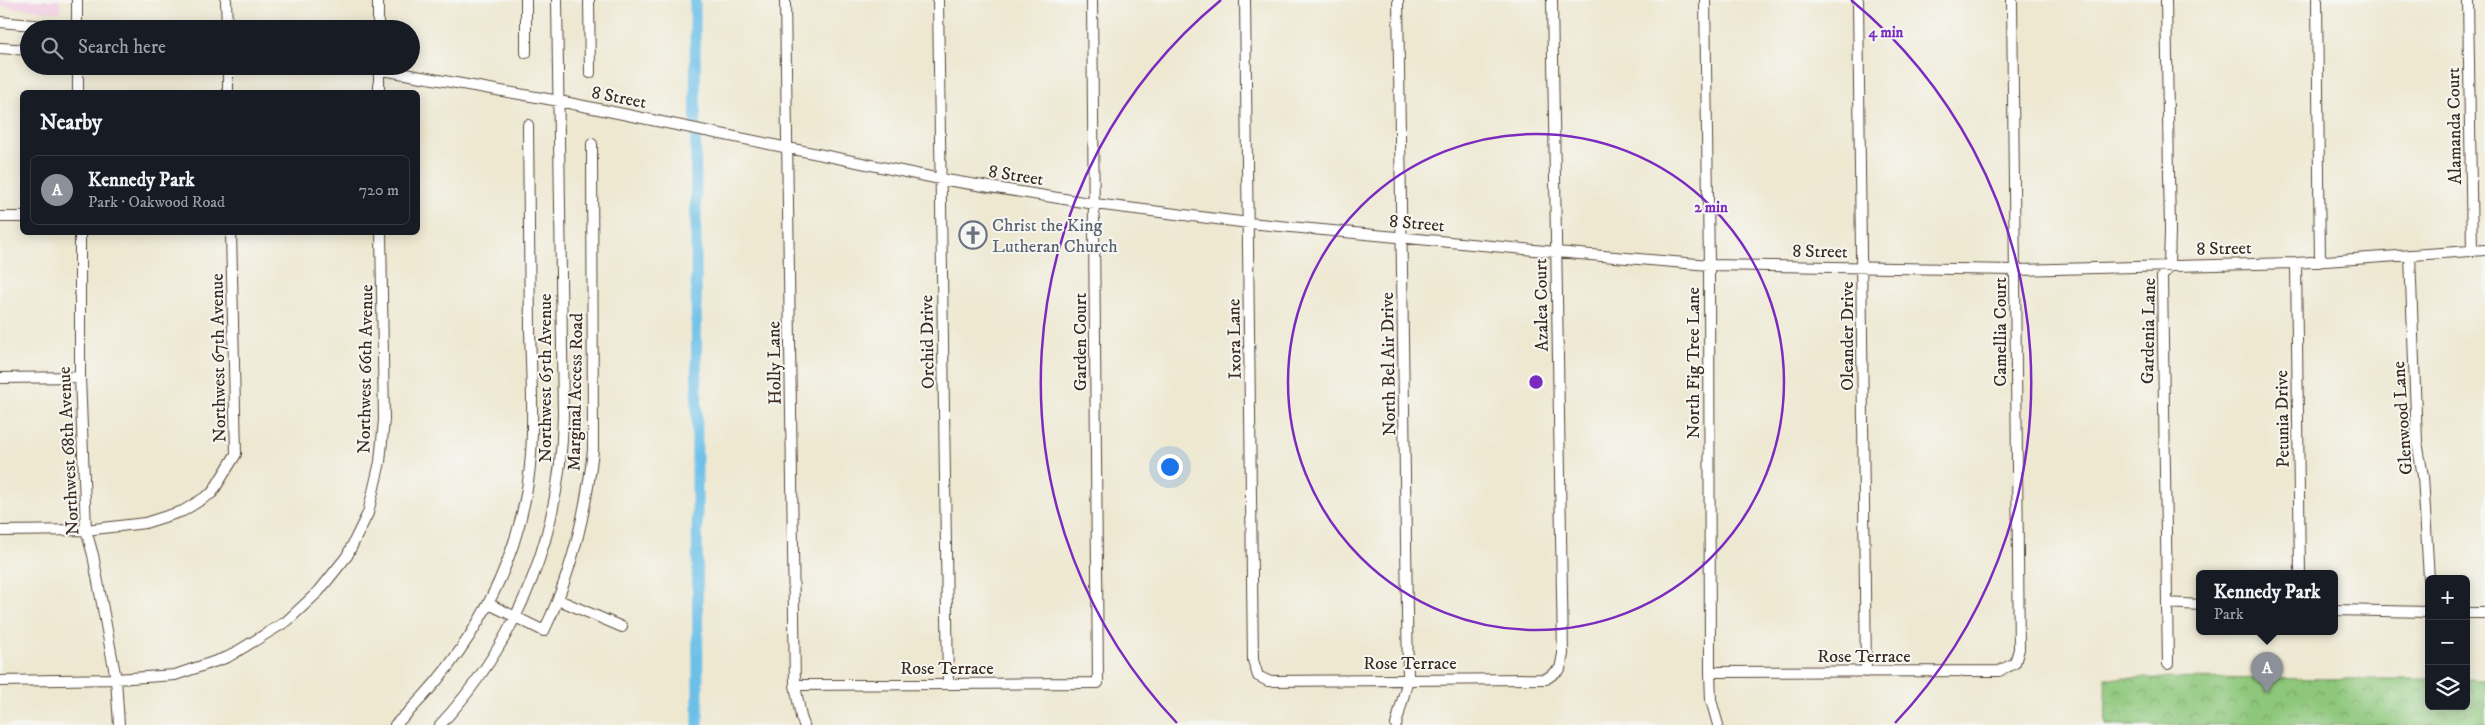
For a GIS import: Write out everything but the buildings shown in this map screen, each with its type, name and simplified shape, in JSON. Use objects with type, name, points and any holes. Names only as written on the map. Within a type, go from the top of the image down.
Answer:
[{"type":"street","points":[[77,0],[77,20]]},
{"type":"street","points":[[226,0],[227,20]]},
{"type":"street","points":[[378,0],[378,20]]},
{"type":"street","points":[[526,0],[526,52]]},
{"type":"street","name":"Northwest 65th Avenue","points":[[440,725],[482,673],[530,586],[546,542],[561,470],[563,415],[557,0]]},
{"type":"street","points":[[589,0],[590,73]]},
{"type":"street","name":"Holly Lane","points":[[785,0],[795,685],[804,725]]},
{"type":"street","name":"Orchid Drive","points":[[938,0],[948,684]]},
{"type":"street","name":"Garden Court","points":[[1092,0],[1098,683]]},
{"type":"street","name":"Ixora Lane","points":[[1245,0],[1253,660],[1258,676]]},
{"type":"street","name":"North Bel Air Drive","points":[[1396,725],[1408,679],[1398,0]]},
{"type":"street","name":"Azalea Court","points":[[1552,0],[1563,654],[1560,669]]},
{"type":"street","name":"North Fig Tree Lane","points":[[1705,0],[1709,265],[1710,672],[1711,700],[1718,725]]},
{"type":"street","name":"Oleander Drive","points":[[1858,0],[1863,268],[1866,672]]},
{"type":"street","name":"Camellia Court","points":[[2012,0],[2019,649],[2015,663]]},
{"type":"street","name":"Gardenia Lane","points":[[2166,0],[2169,264],[2162,277],[2168,664]]},
{"type":"street","points":[[2317,0],[2320,262]]},
{"type":"street","name":"Alamanda Court","points":[[2468,0],[2472,251]]},
{"type":"street","points":[[0,22],[20,24]]},
{"type":"street","points":[[0,48],[20,49]]},
{"type":"street","points":[[78,75],[78,90]]},
{"type":"street","points":[[228,75],[228,90]]},
{"type":"street","points":[[379,75],[379,90]]},
{"type":"street","name":"8 Street","points":[[417,75],[674,124],[940,179],[1095,204],[1249,223],[1709,265],[2016,270],[2169,264],[2320,262],[2485,250]]},
{"type":"street","points":[[395,725],[427,695],[450,665],[489,604],[511,552],[526,494],[531,454],[528,125]]},
{"type":"street","name":"Marginal Access Road","points":[[489,604],[544,631],[559,600],[572,566],[580,532],[588,496],[594,450],[592,144]]},
{"type":"street","points":[[0,217],[20,217]]},
{"type":"street","name":"Northwest 68th Avenue","points":[[80,235],[80,377],[86,530],[93,555],[116,679],[119,725]]},
{"type":"street","name":"Northwest 67th Avenue","points":[[0,531],[86,530],[145,523],[183,511],[212,493],[236,454],[231,235]]},
{"type":"street","name":"Northwest 66th Avenue","points":[[0,681],[116,679],[175,675],[228,657],[286,621],[320,591],[346,556],[368,513],[380,462],[384,420],[381,235]]},
{"type":"street","name":"Glenwood Lane","points":[[2410,255],[2417,442],[2423,476],[2429,575]]},
{"type":"street","name":"Petunia Drive","points":[[2296,263],[2300,570]]},
{"type":"street","points":[[0,378],[80,377]]},
{"type":"street","points":[[559,600],[622,627]]},
{"type":"street","points":[[2167,603],[2196,605]]},
{"type":"street","points":[[2338,610],[2425,612]]},
{"type":"street","points":[[2470,613],[2485,613]]},
{"type":"street","name":"Rose Terrace","points":[[1710,672],[1999,670],[2015,663]]},
{"type":"street","name":"Rose Terrace","points":[[1258,676],[1268,681],[1546,679],[1560,669]]},
{"type":"street","name":"Rose Terrace","points":[[795,685],[1098,683]]},
{"type":"shaded area","points":[[0,0],[60,0],[60,12],[0,6]]},
{"type":"green space","points":[[2105,678],[2425,679],[2425,710],[2470,710],[2470,679],[2485,680],[2485,725],[2106,725]]},
{"type":"waterway","points":[[695,0],[698,725]]},
{"type":"place","name":"Christ the King Lutheran Church","points":[[973,235]]},
{"type":"place","name":"Kennedy Park","points":[[2267,693]]}]
